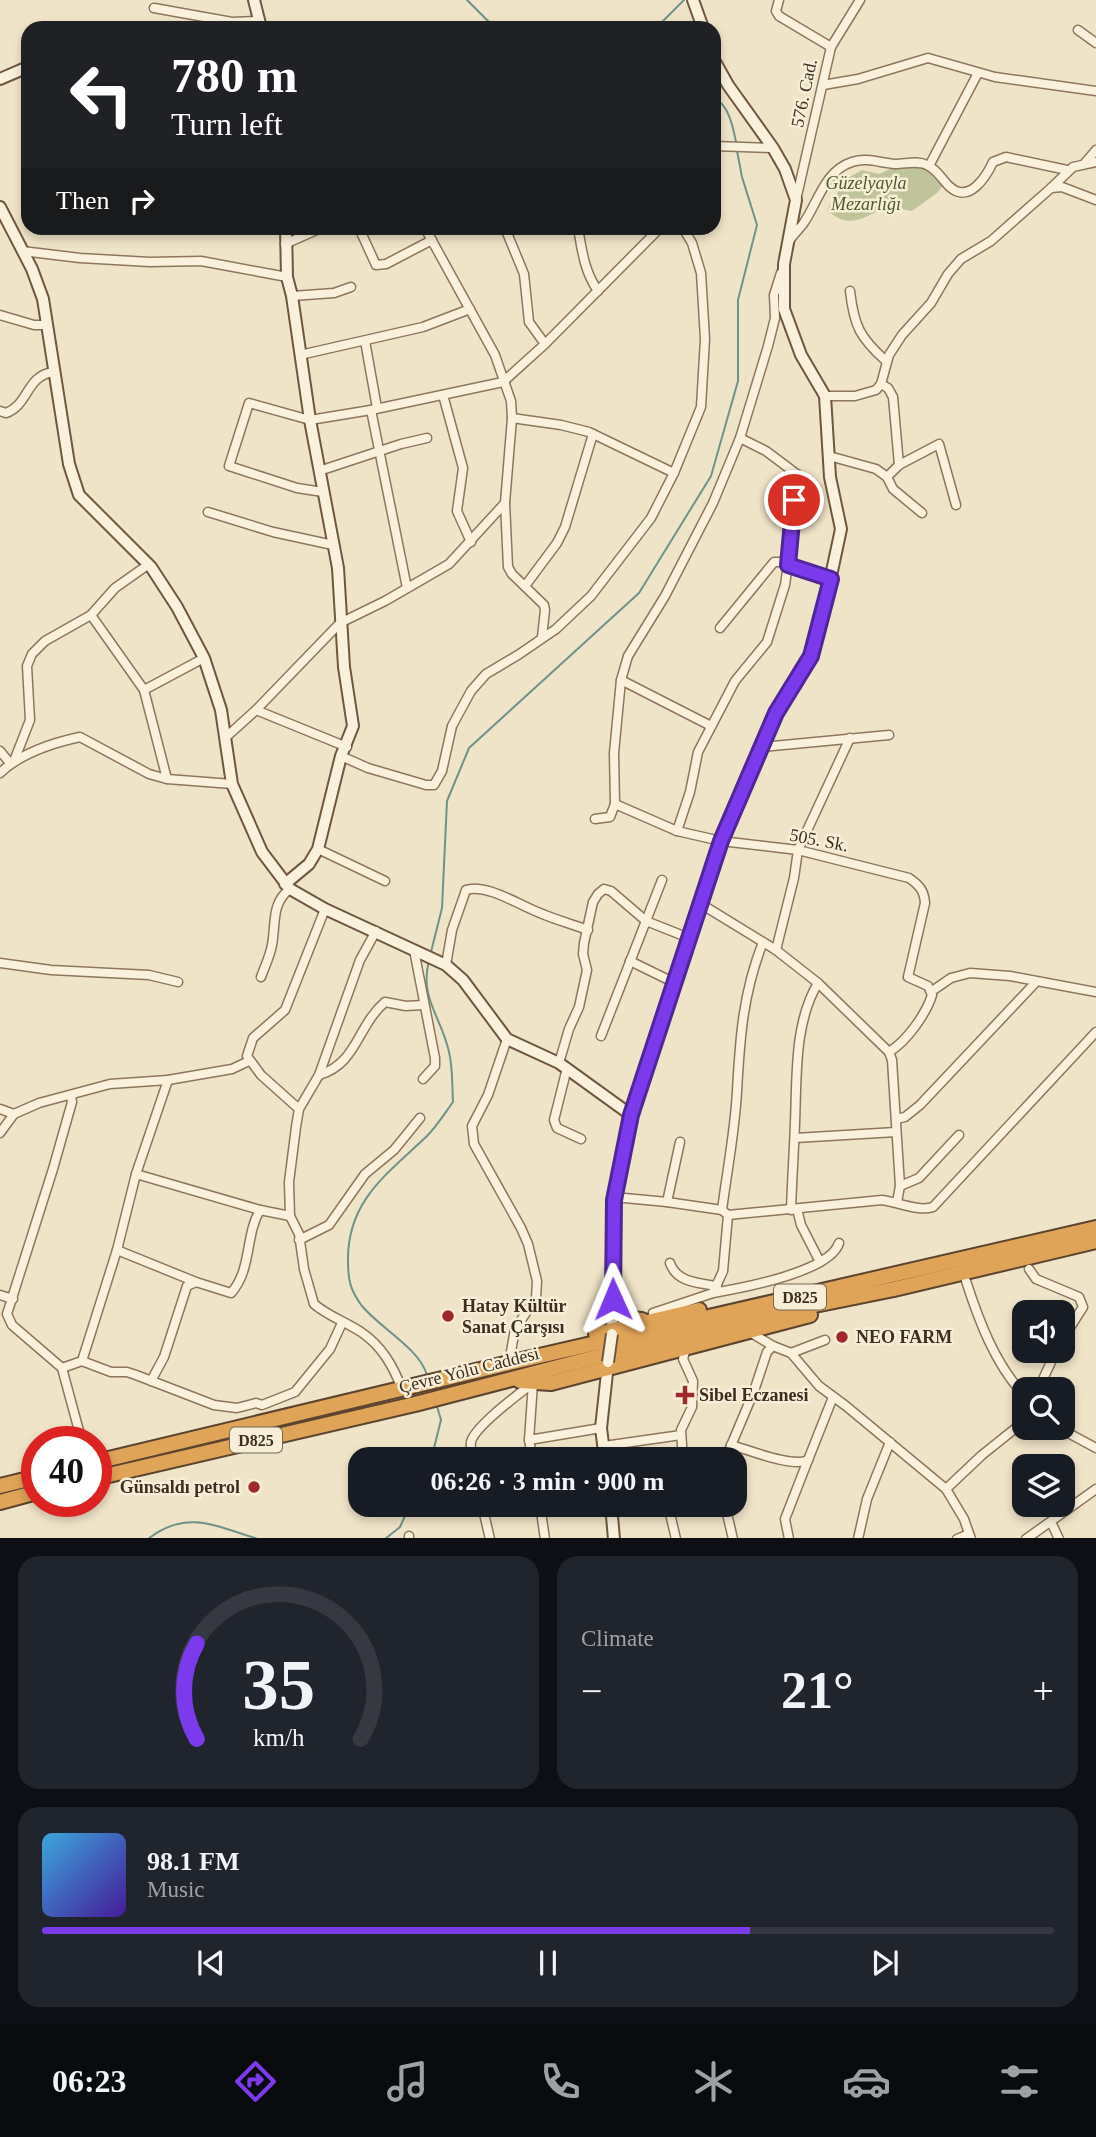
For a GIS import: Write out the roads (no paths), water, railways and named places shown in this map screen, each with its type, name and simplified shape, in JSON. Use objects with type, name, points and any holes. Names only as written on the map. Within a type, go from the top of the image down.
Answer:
[{"type":"highway","name":"Çevre Yolu Caddesi","points":[[112,1458],[1096,1228]]},
{"type":"highway","name":"Çevre Yolu Caddesi","points":[[112,1474],[415,1404],[735,1321],[894,1289],[1096,1241]]},
{"type":"highway","points":[[506,1364],[538,1350],[654,1320],[768,1296],[873,1281]]},
{"type":"highway","points":[[509,1379],[551,1383],[608,1365],[686,1348],[894,1289]]},
{"type":"highway","points":[[613,1299],[618,1309],[626,1316],[638,1320],[654,1320]]},
{"type":"highway","points":[[0,1486],[21,1481]]},
{"type":"highway","points":[[0,1502],[21,1496]]},
{"type":"street","points":[[254,0],[259,21]]},
{"type":"street","points":[[779,0],[776,11],[779,16],[831,47]]},
{"type":"street","name":"576. Cad.","points":[[796,200],[831,47],[860,0]]},
{"type":"street","points":[[695,4],[701,21]]},
{"type":"street","points":[[154,8],[226,21]]},
{"type":"street","points":[[1078,30],[1096,43]]},
{"type":"street","points":[[823,85],[858,79],[928,58],[978,73],[1096,91]]},
{"type":"street","points":[[0,79],[21,70]]},
{"type":"street","points":[[595,819],[610,817],[615,804],[614,753],[621,680],[628,656],[665,596],[713,503],[740,438],[775,318],[774,295],[784,264],[796,200],[785,169],[773,148],[721,72]]},
{"type":"street","points":[[929,166],[978,73]]},
{"type":"street","points":[[721,146],[773,148]]},
{"type":"street","points":[[1084,164],[1096,150]]},
{"type":"street","points":[[789,241],[803,223],[824,185],[835,172],[852,162],[867,159],[895,164],[921,163],[939,173],[948,186],[961,193],[971,191],[987,175],[993,162],[1006,158],[1067,170]]},
{"type":"street","points":[[825,396],[867,394],[876,390],[881,384],[886,361],[902,335],[931,303],[948,274],[961,259],[990,240],[1051,188],[1067,170],[1096,162]]},
{"type":"street","points":[[1051,188],[1062,187],[1096,200]]},
{"type":"street","points":[[0,207],[43,299],[69,464],[79,495],[149,564],[177,607],[204,658],[221,710],[232,784],[262,852],[287,886],[325,909],[446,965],[463,980],[507,1039],[563,1065],[631,1115]]},
{"type":"street","points":[[261,977],[272,944],[276,906],[287,886],[309,864],[318,849],[353,726],[344,667],[338,568],[287,277],[286,235]]},
{"type":"street","points":[[285,244],[305,235]]},
{"type":"street","points":[[362,235],[376,265],[386,264],[432,240]]},
{"type":"street","points":[[429,235],[495,355],[511,401],[505,503],[508,567],[544,605],[542,637]]},
{"type":"street","points":[[508,235],[524,274],[529,322],[545,344]]},
{"type":"street","points":[[579,235],[584,262],[590,279],[598,290]]},
{"type":"street","points":[[323,492],[297,488],[229,466],[249,402],[310,420],[503,382],[545,344],[653,235]]},
{"type":"street","points":[[256,710],[344,752],[368,768],[434,785],[442,771],[452,726],[471,691],[486,674],[518,656],[573,614],[607,576],[651,518],[674,473],[701,407],[705,340],[701,273],[687,235]]},
{"type":"street","points":[[22,251],[91,259],[201,261],[287,277]]},
{"type":"street","points":[[681,1435],[604,1446],[601,1428],[612,1332],[614,1197],[631,1115],[721,841],[776,713],[811,656],[841,529],[830,477],[825,396],[802,355],[784,309],[784,264]]},
{"type":"street","points":[[292,296],[334,293],[351,287]]},
{"type":"street","points":[[850,291],[857,330],[868,345],[886,361]]},
{"type":"street","points":[[300,355],[423,327],[470,309]]},
{"type":"street","points":[[0,315],[34,326],[47,325]]},
{"type":"street","points":[[365,341],[381,452],[407,587]]},
{"type":"street","points":[[0,411],[6,413],[15,410],[35,380],[44,373],[54,372]]},
{"type":"street","points":[[881,384],[888,388],[893,397],[899,465]]},
{"type":"street","points":[[443,395],[463,468],[457,511],[471,542]]},
{"type":"street","points":[[512,418],[561,425],[593,434],[674,473]]},
{"type":"street","points":[[525,586],[557,543],[565,527],[593,434]]},
{"type":"street","points":[[319,471],[341,462],[427,438]]},
{"type":"street","points":[[677,831],[690,792],[698,752],[735,681],[767,642],[785,585],[798,475],[766,451],[740,438]]},
{"type":"street","points":[[887,477],[899,465],[939,444],[956,505]]},
{"type":"street","points":[[829,456],[876,470],[887,477],[892,489],[922,513]]},
{"type":"street","points":[[225,738],[256,710],[340,623],[449,564],[505,503]]},
{"type":"street","points":[[208,512],[273,532],[333,545]]},
{"type":"street","points":[[720,628],[774,562],[831,579]]},
{"type":"street","points":[[12,762],[30,720],[27,666],[32,654],[45,641],[91,615],[115,588],[149,564]]},
{"type":"street","points":[[91,615],[144,690],[167,779]]},
{"type":"street","points":[[144,690],[204,658]]},
{"type":"street","points":[[621,680],[711,726]]},
{"type":"street","points":[[762,747],[889,734]]},
{"type":"street","points":[[0,773],[12,762],[43,748],[80,737],[149,774],[167,779],[232,784]]},
{"type":"street","points":[[776,950],[794,878],[798,849],[850,738]]},
{"type":"street","points":[[0,751],[12,762]]},
{"type":"street","name":"505. Sk.","points":[[615,804],[677,831],[721,841],[798,849],[909,878],[922,890],[925,902],[908,976],[924,983],[932,991]]},
{"type":"street","points":[[318,849],[385,881]]},
{"type":"street","points":[[601,1036],[662,880]]},
{"type":"street","points":[[446,965],[452,930],[466,890],[470,888],[492,892],[543,915],[588,930]]},
{"type":"street","points":[[581,1139],[557,1128],[554,1120],[569,1029],[579,1007],[587,970],[583,954],[593,902],[604,889],[619,897],[646,921],[689,938]]},
{"type":"street","points":[[701,904],[776,950],[818,983],[889,1052],[892,1060],[900,1186],[897,1202]]},
{"type":"street","points":[[299,1109],[247,1056],[253,1038],[285,1010],[325,909]]},
{"type":"street","points":[[376,931],[360,960],[319,1075],[299,1109],[291,1160],[290,1216],[295,1223],[314,1304],[376,1344],[408,1387]]},
{"type":"street","points":[[715,1290],[723,1272],[725,1213],[737,1092],[737,1056],[754,965],[763,942]]},
{"type":"street","points":[[414,950],[435,1066],[423,1079]]},
{"type":"street","points":[[630,961],[675,983]]},
{"type":"street","points":[[0,963],[51,970],[149,975],[178,982]]},
{"type":"street","points":[[889,1052],[908,1034],[924,1012],[932,999],[932,991],[951,978],[970,973],[1010,976],[1096,992]]},
{"type":"street","points":[[896,1119],[905,1117],[920,1105],[1036,982]]},
{"type":"street","points":[[818,983],[809,1000],[802,1026],[795,1138],[794,1209],[820,1262]]},
{"type":"street","points":[[319,1075],[338,1067],[361,1038],[370,1017],[385,1002],[406,1006],[423,1005]]},
{"type":"street","points":[[614,1197],[667,1202],[725,1213],[882,1200],[925,1210],[938,1203],[1096,1032]]},
{"type":"street","points":[[506,1364],[515,1329],[536,1298],[537,1281],[521,1228],[474,1144],[471,1132],[488,1095],[507,1039]]},
{"type":"street","points":[[0,1133],[14,1114],[39,1103],[110,1084],[168,1080],[232,1069],[249,1061]]},
{"type":"street","points":[[82,1361],[117,1250],[136,1174],[168,1080]]},
{"type":"street","points":[[71,1095],[72,1102],[8,1319],[62,1368],[78,1426]]},
{"type":"street","points":[[0,1109],[14,1114]]},
{"type":"street","points":[[299,1240],[329,1224],[365,1174],[394,1150],[420,1118]]},
{"type":"street","points":[[795,1138],[895,1132]]},
{"type":"street","points":[[900,1186],[919,1178],[959,1135]]},
{"type":"street","points":[[667,1202],[680,1142]]},
{"type":"street","points":[[136,1174],[260,1210],[290,1216]]},
{"type":"street","points":[[117,1250],[196,1282],[232,1293],[239,1285],[255,1217],[260,1210]]},
{"type":"street","points":[[654,1320],[653,1313],[715,1290],[748,1286],[820,1262],[832,1255],[839,1243]]},
{"type":"street","points":[[670,1263],[673,1273],[682,1279],[715,1290]]},
{"type":"street","points":[[1030,1269],[1036,1279],[1079,1297],[1083,1307],[1075,1320]]},
{"type":"street","points":[[966,1281],[992,1347],[1012,1382]]},
{"type":"street","points":[[151,1381],[163,1357],[183,1294],[187,1286],[196,1282]]},
{"type":"street","points":[[0,1295],[13,1299]]},
{"type":"street","points":[[62,1368],[82,1361],[111,1373],[127,1372],[214,1405],[237,1409],[256,1403],[262,1405],[295,1392],[330,1349],[342,1323]]},
{"type":"street","points":[[748,1331],[791,1353],[819,1386],[946,1489],[964,1519],[970,1536],[957,1538]]},
{"type":"street","points":[[791,1353],[825,1340]]},
{"type":"street","points":[[773,1346],[767,1352],[732,1445],[792,1462],[808,1460]]},
{"type":"street","points":[[682,1447],[681,1430],[692,1407],[693,1381],[683,1359],[686,1348]]},
{"type":"street","points":[[530,1447],[533,1383]]},
{"type":"street","points":[[472,1447],[476,1433],[512,1398],[533,1383]]},
{"type":"street","points":[[789,1538],[785,1519],[833,1397]]},
{"type":"street","points":[[529,1440],[601,1428]]},
{"type":"street","points":[[946,1489],[1012,1431]]},
{"type":"street","points":[[1075,1437],[1096,1448]]},
{"type":"street","points":[[859,1538],[867,1499],[890,1443]]},
{"type":"street","points":[[1026,1538],[1096,1489]]},
{"type":"street","points":[[485,1517],[490,1538]]},
{"type":"street","points":[[542,1517],[545,1538]]},
{"type":"street","points":[[613,1517],[614,1538]]},
{"type":"street","points":[[671,1517],[676,1538]]},
{"type":"street","points":[[728,1517],[733,1538]]},
{"type":"street","points":[[1051,1522],[1059,1538]]},
{"type":"waterway","points":[[467,0],[488,21]]},
{"type":"waterway","points":[[663,21],[684,0]]},
{"type":"waterway","points":[[721,104],[732,123],[736,142]]},
{"type":"waterway","points":[[431,952],[442,908],[447,801],[469,748],[639,593],[711,476],[738,381],[738,300],[757,225],[737,151]]},
{"type":"waterway","points":[[427,1375],[416,1356],[362,1306],[351,1285],[348,1261],[349,1240],[362,1205],[384,1176],[431,1132],[453,1102],[449,1052],[427,986],[429,961]]},
{"type":"waterway","points":[[434,1447],[441,1420],[436,1403]]},
{"type":"waterway","points":[[386,1538],[400,1527],[405,1517]]},
{"type":"waterway","points":[[150,1538],[162,1530],[188,1522],[215,1525],[255,1538]]},
{"type":"place","name":"Hatay Kültür Sanat Çarşısı","points":[[448,1316]]},
{"type":"place","name":"NEO FARM","points":[[842,1337]]},
{"type":"place","name":"Sibel Eczanesi","points":[[685,1395]]},
{"type":"place","name":"Günsaldı petrol","points":[[254,1487]]},
{"type":"park label","name":"Güzelyayla Mezarlığı","points":[[866,193]]}]
